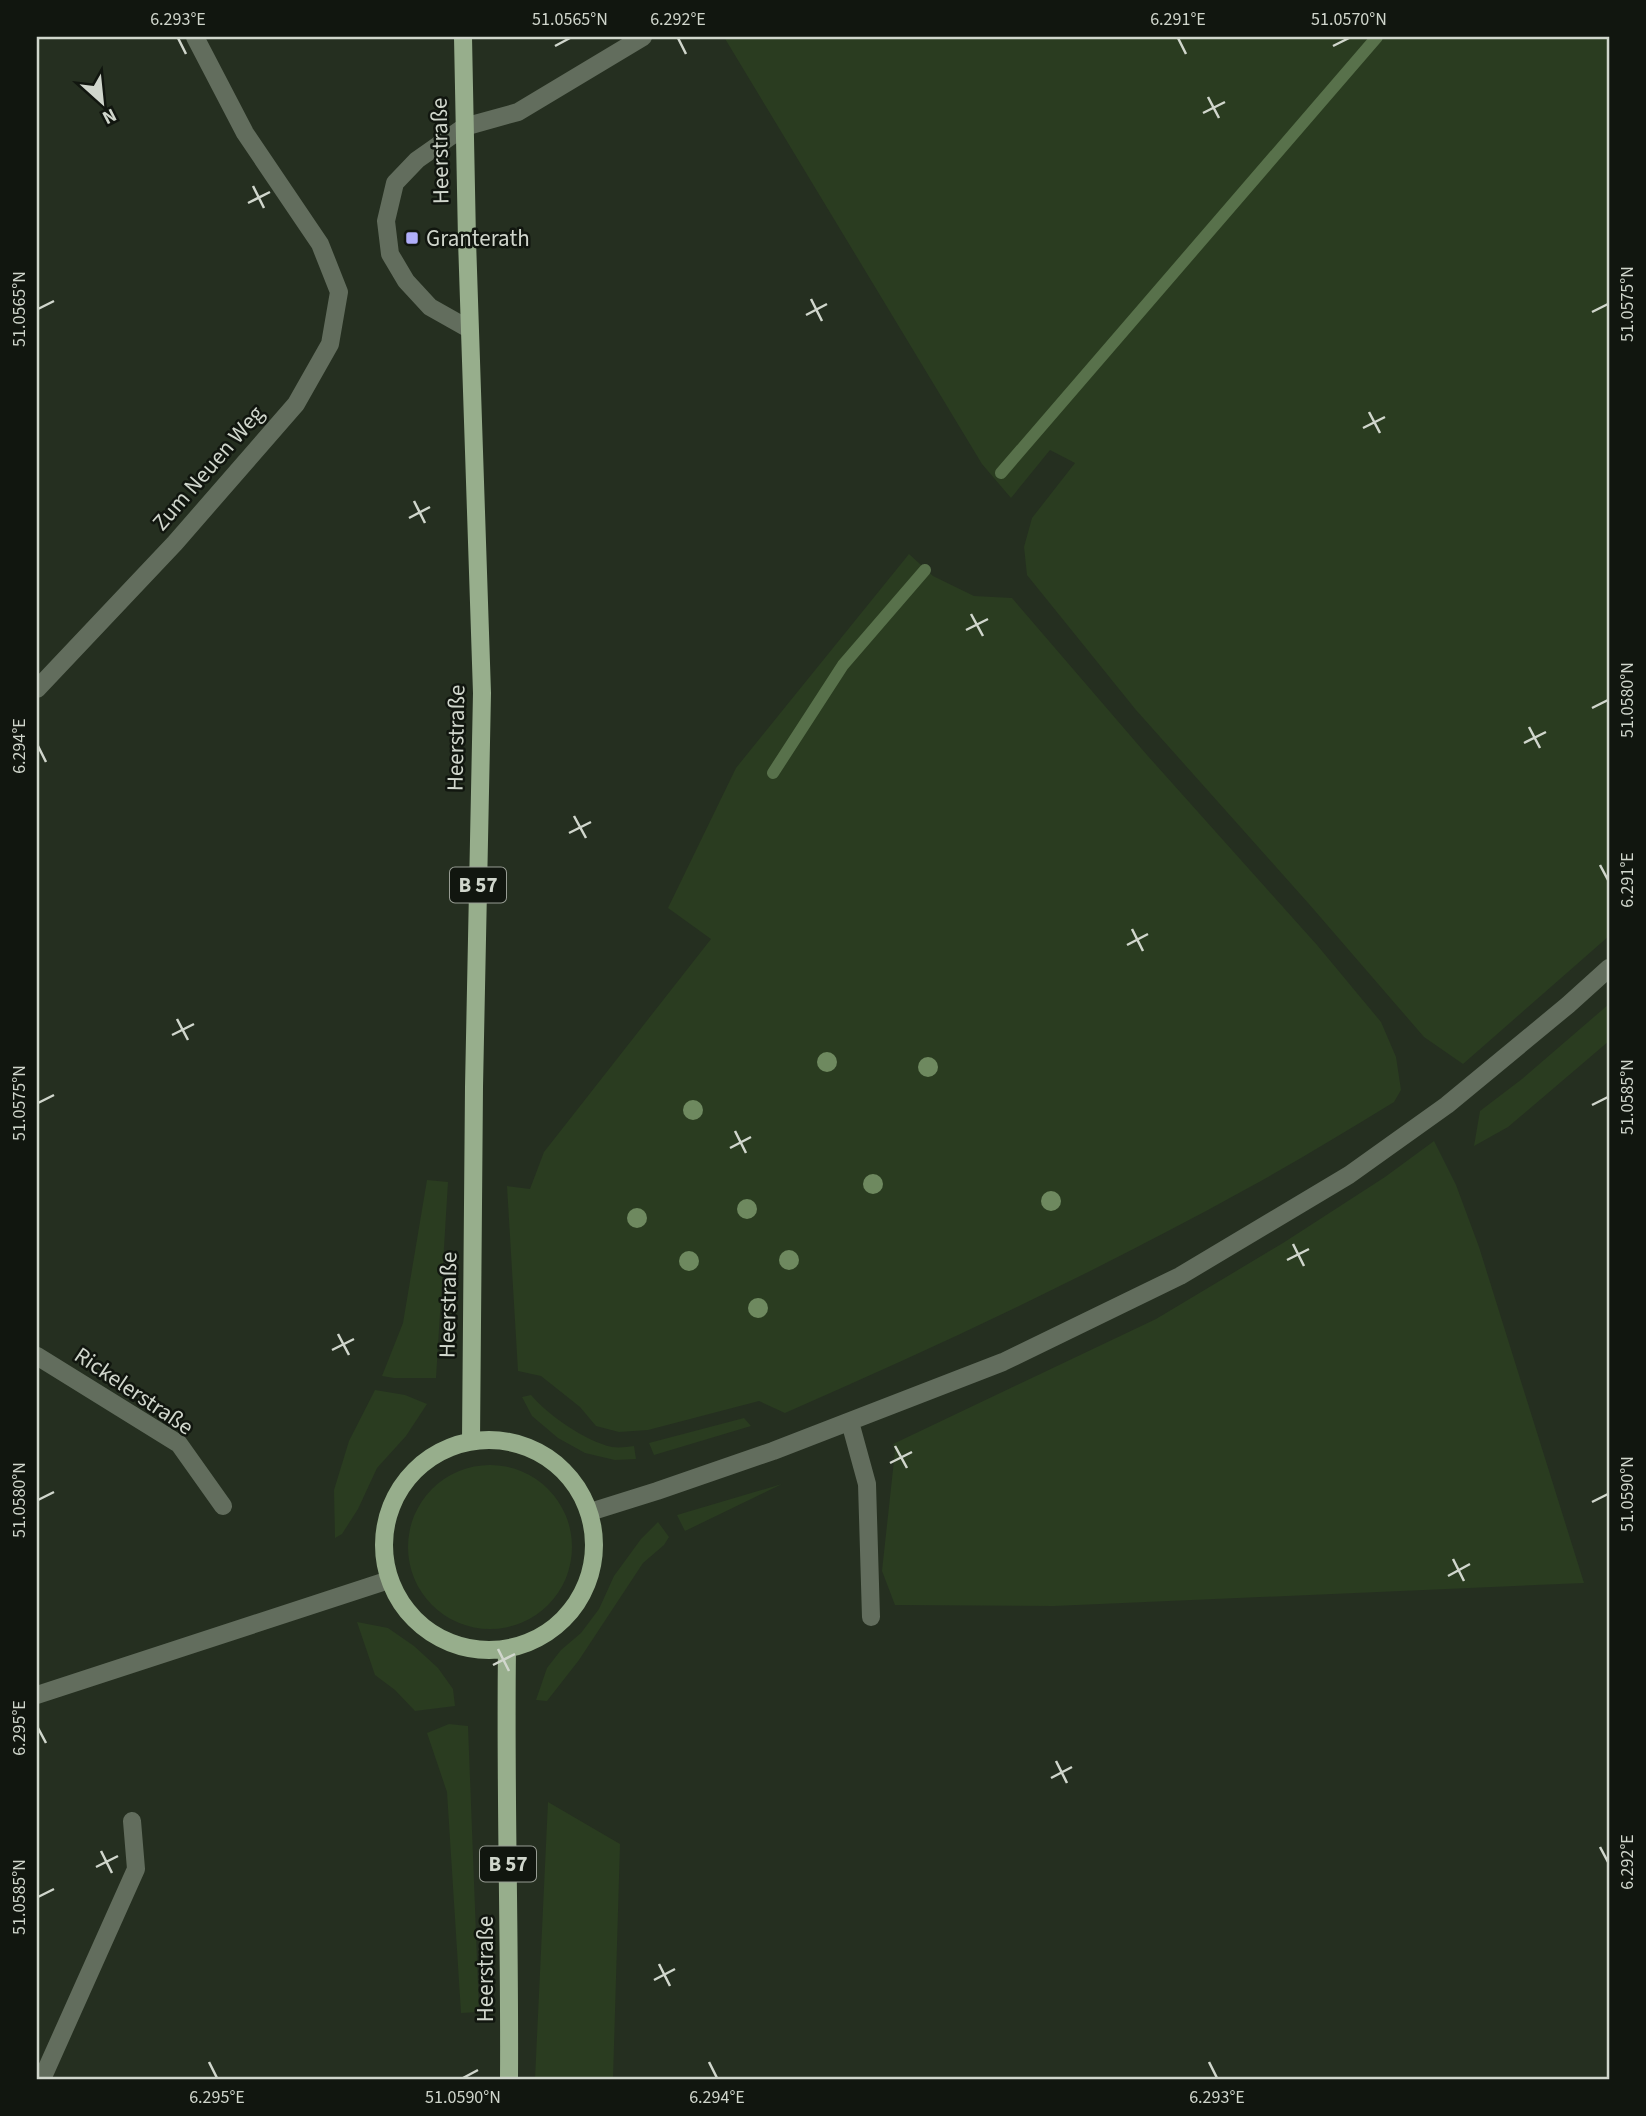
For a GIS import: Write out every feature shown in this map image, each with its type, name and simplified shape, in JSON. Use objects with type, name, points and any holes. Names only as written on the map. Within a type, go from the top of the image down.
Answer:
[{"type":"main road","name":"Heerstraße","points":[[463,37],[469,330],[482,693],[474,1087],[471,1441]]},
{"type":"main road","points":[[500,1439],[529,1447],[549,1457],[573,1480],[590,1512],[595,1537],[592,1569],[579,1601],[569,1616],[532,1642],[507,1649],[482,1651],[457,1646],[426,1630],[402,1605],[389,1580],[384,1557],[384,1534],[389,1508],[402,1485],[417,1467],[436,1453],[471,1441],[500,1439]]},
{"type":"main road","name":"Heerstraße","points":[[507,1649],[509,2079]]},
{"type":"street","name":"Zum Neuen Weg","points":[[37,689],[176,543],[296,404],[330,344],[339,292],[320,244],[245,133],[195,37]]},
{"type":"street","points":[[469,330],[430,307],[406,281],[390,254],[386,221],[395,183],[417,160],[464,127],[518,112],[643,37]]},
{"type":"street","points":[[590,1512],[670,1487],[850,1422],[1003,1362],[1180,1276],[1338,1182],[1447,1105],[1609,968]]},
{"type":"street","name":"Rickelerstraße","points":[[37,1356],[179,1444],[223,1506]]},
{"type":"street","points":[[850,1422],[867,1484],[871,1617]]},
{"type":"street","points":[[37,1695],[389,1580]]},
{"type":"street","points":[[42,2079],[136,1869],[132,1821]]},
{"type":"green space","points":[[724,37],[1609,37],[1609,936],[1463,1064],[1424,1037],[1136,710],[1027,575],[1024,547],[1032,518],[1075,463],[1050,450],[1011,498],[982,464]]},
{"type":"green space","points":[[909,554],[933,576],[974,596],[1012,598],[1147,755],[1317,945],[1381,1022],[1396,1057],[1401,1090],[1394,1102],[1192,1219],[1020,1306],[785,1413],[759,1401],[648,1430],[619,1432],[596,1426],[580,1407],[541,1376],[518,1371],[507,1186],[530,1189],[544,1152],[711,939],[668,908],[736,768]]},
{"type":"green space","points":[[1609,1004],[1609,1041],[1508,1127],[1474,1146],[1480,1111],[1522,1079]]},
{"type":"green space","points":[[1434,1141],[1456,1185],[1479,1247],[1584,1583],[1054,1606],[895,1605],[882,1571],[895,1451],[893,1444],[1156,1319],[1283,1243],[1385,1177]]},
{"type":"green space","points":[[427,1180],[448,1182],[436,1378],[382,1376],[403,1323]]},
{"type":"green space","points":[[375,1390],[405,1395],[427,1404],[406,1436],[377,1468],[358,1509],[342,1534],[335,1538],[334,1490],[349,1441]]},
{"type":"green space","points":[[531,1395],[557,1419],[590,1439],[612,1447],[634,1446],[636,1459],[615,1460],[585,1453],[558,1438],[532,1416],[522,1397]]},
{"type":"green space","points":[[744,1418],[751,1426],[654,1455],[649,1443]]},
{"type":"green space","points":[[490,1465],[521,1471],[548,1489],[566,1516],[572,1547],[566,1578],[548,1605],[521,1623],[490,1629],[459,1623],[432,1605],[414,1578],[408,1547],[414,1516],[432,1489],[459,1471]]},
{"type":"green space","points":[[782,1484],[685,1531],[677,1515]]},
{"type":"green space","points":[[658,1522],[669,1537],[664,1545],[643,1563],[579,1660],[547,1701],[536,1700],[547,1668],[561,1650],[581,1633],[599,1609],[614,1576],[641,1539]]},
{"type":"green space","points":[[357,1622],[388,1628],[414,1646],[438,1668],[453,1689],[455,1706],[415,1711],[395,1690],[375,1675]]},
{"type":"green space","points":[[449,1724],[468,1726],[479,2012],[461,2013],[447,1792],[427,1733]]},
{"type":"green space","points":[[548,1802],[620,1844],[613,2079],[535,2079]]},
{"type":"waterway","points":[[1001,473],[1377,37]]},
{"type":"waterway","points":[[773,773],[843,665],[925,570]]},
{"type":"place","name":"Granterath","points":[[412,238]]}]
